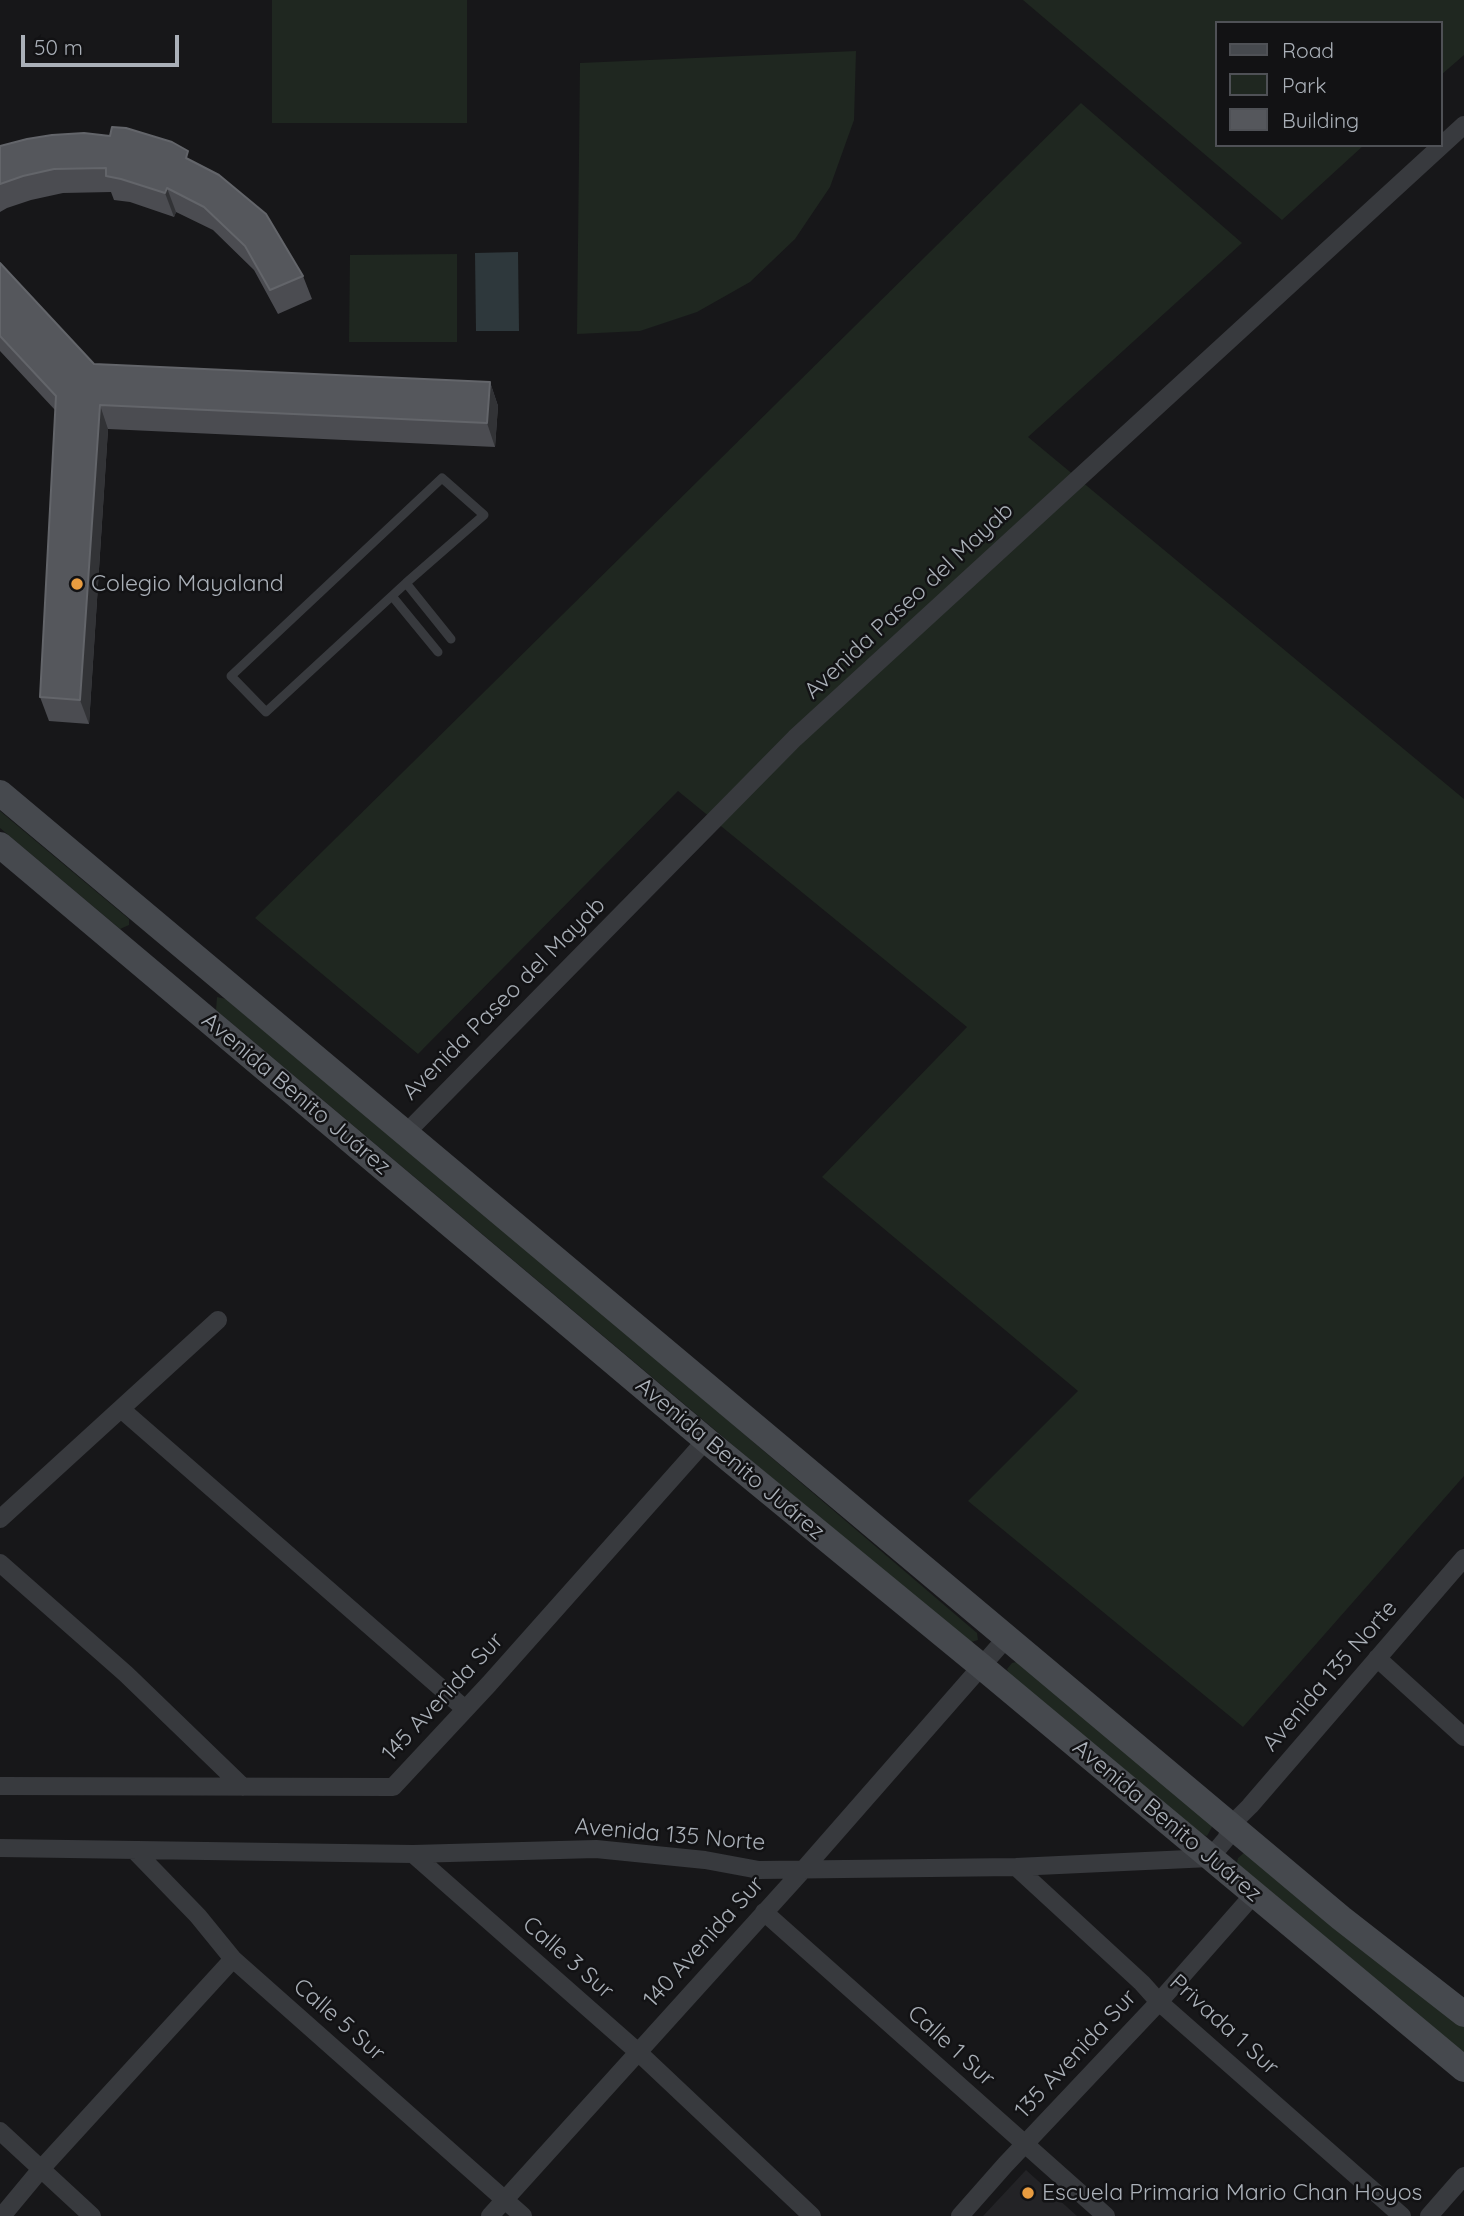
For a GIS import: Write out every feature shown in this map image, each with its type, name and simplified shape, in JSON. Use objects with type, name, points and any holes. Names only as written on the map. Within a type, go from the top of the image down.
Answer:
[{"type":"main road","name":"Avenida Benito Juárez","points":[[0,793],[1342,1917],[1464,2014]]},
{"type":"main road","name":"Avenida Benito Juárez","points":[[0,845],[706,1440],[1464,2069]]},
{"type":"street","name":"Avenida Paseo del Mayab","points":[[1443,144],[1464,125]]},
{"type":"street","name":"Avenida Paseo del Mayab","points":[[406,1133],[794,738],[1440,147]]},
{"type":"street","points":[[0,1519],[218,1320]]},
{"type":"street","points":[[121,1409],[465,1709]]},
{"type":"street","name":"145 Avenida Sur","points":[[0,1786],[393,1787],[706,1440]]},
{"type":"street","name":"Avenida 135 Norte","points":[[0,1848],[413,1854],[596,1849],[705,1860],[760,1870],[1016,1867],[1210,1858],[1226,1839],[1232,1824],[1464,1558]]},
{"type":"street","points":[[0,1563],[126,1674],[243,1787]]},
{"type":"street","name":"140 Avenida Sur","points":[[490,2216],[803,1870],[1008,1636]]},
{"type":"street","points":[[1377,1658],[1464,1737]]},
{"type":"street","name":"Calle 5 Sur","points":[[134,1850],[198,1916],[233,1959],[523,2216]]},
{"type":"street","name":"Calle 3 Sur","points":[[413,1854],[638,2052],[812,2216]]},
{"type":"street","name":"Privada 1 Sur","points":[[1016,1867],[1159,2002],[1402,2216]]},
{"type":"street","name":"135 Avenida Sur","points":[[960,2216],[1159,2002],[1255,1893]]},
{"type":"street","name":"Calle 1 Sur","points":[[764,1912],[1106,2216]]},
{"type":"street","points":[[2,2216],[41,2169],[233,1959]]},
{"type":"street","points":[[0,2132],[92,2216]]},
{"type":"street","points":[[1429,2216],[1464,2176]]},
{"type":"lane","points":[[442,478],[484,515],[406,583],[266,712],[231,676],[442,478]]},
{"type":"lane","points":[[406,583],[451,639]]},
{"type":"lane","points":[[392,596],[438,652]]},
{"type":"shaded area","points":[[518,252],[519,331],[476,331],[475,253]]},
{"type":"shaded area","name":"Escuela Primaria Mario Chan Hoyos","points":[[1026,2170],[1077,2216],[983,2216]]},
{"type":"green space","points":[[272,0],[467,0],[467,123],[272,123]]},
{"type":"green space","points":[[1023,0],[1464,0],[1464,55],[1443,73],[1443,21],[1216,21],[1216,147],[1362,147],[1282,220]]},
{"type":"green space","points":[[856,51],[854,120],[830,187],[795,239],[750,282],[697,312],[640,331],[577,334],[580,63]]},
{"type":"green space","points":[[1081,103],[1242,243],[1028,437],[1464,799],[1464,1476],[1243,1727],[968,1501],[1078,1391],[822,1177],[967,1027],[678,791],[418,1054],[255,918]]},
{"type":"green space","points":[[457,254],[457,342],[349,342],[350,255]]},
{"type":"green space","points":[[0,811],[129,919],[129,925],[120,929],[0,828]]},
{"type":"green space","points":[[217,997],[226,999],[607,1317],[977,1633],[978,1640],[968,1643],[216,1010]]},
{"type":"green space","points":[[1020,1661],[1211,1819],[1212,1827],[1207,1836],[1190,1831],[1012,1681],[1007,1669],[1012,1663]]},
{"type":"green space","points":[[1246,1851],[1464,2027],[1464,2054],[1236,1866],[1238,1858]]},
{"type":"building","points":[[112,127],[126,128],[172,142],[188,151],[186,158],[219,175],[266,214],[303,276],[270,290],[245,246],[204,207],[167,188],[165,193],[106,176],[106,168],[54,169],[0,184],[0,146],[52,135],[84,133],[110,136]]},
{"type":"building","name":"Colegio Mayaland","points":[[0,263],[94,364],[490,382],[487,423],[100,405],[80,700],[40,697],[56,396],[0,336]]},
{"type":"place","name":"Colegio Mayaland","points":[[77,584]]},
{"type":"place","name":"Escuela Primaria Mario Chan Hoyos","points":[[1028,2193]]}]
